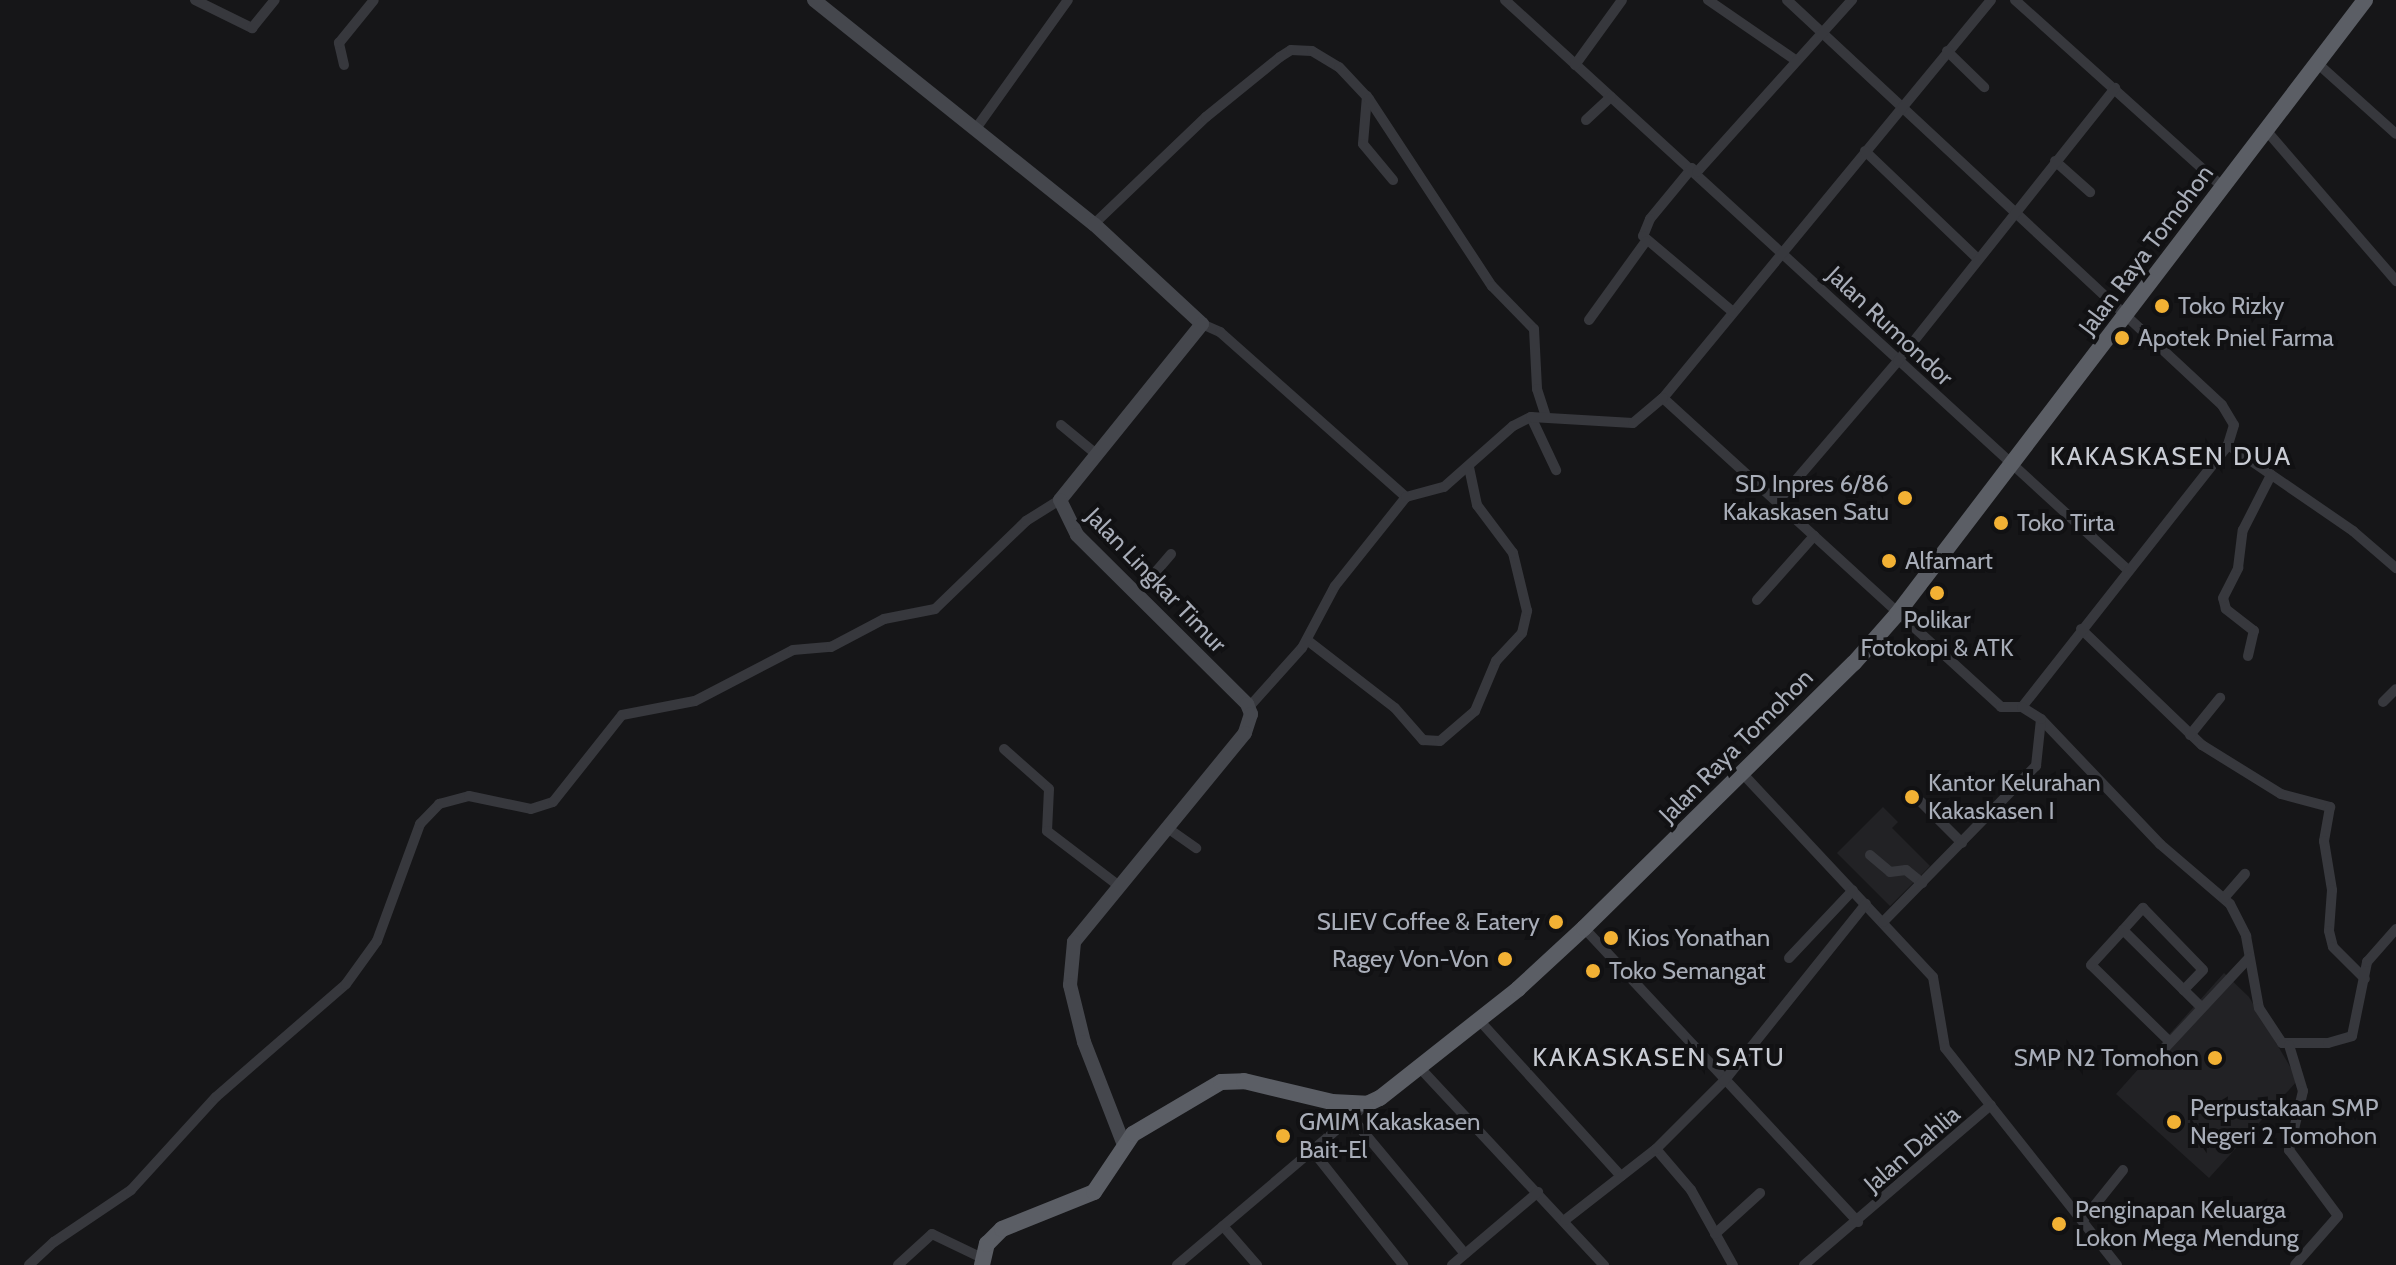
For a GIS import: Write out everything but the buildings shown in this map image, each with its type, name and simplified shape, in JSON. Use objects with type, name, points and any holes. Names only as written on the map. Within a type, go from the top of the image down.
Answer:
[{"type":"highway","name":"Jalan Raya Tomohon","points":[[1367,1104],[1420,1068],[1584,928],[1743,774],[1897,614],[2130,313],[2265,129],[2365,0]]},
{"type":"highway","points":[[982,1261],[1002,1229],[1094,1192],[1124,1145],[1145,1125],[1221,1082],[1244,1081],[1301,1097],[1367,1104]]},
{"type":"main road","points":[[814,0],[977,127],[1094,224],[1202,324]]},
{"type":"main road","name":"Jalan Lingkar Timur","points":[[1202,324],[1185,351],[1060,500],[1077,535],[1249,707]]},
{"type":"main road","points":[[1124,1145],[1084,1042],[1070,985],[1074,942],[1245,733],[1249,707]]},
{"type":"street","points":[[195,0],[252,28],[275,0]]},
{"type":"street","points":[[344,65],[341,39],[374,0]]},
{"type":"street","points":[[977,127],[1068,0]]},
{"type":"street","name":"Jalan Rumondor","points":[[1505,0],[2128,570]]},
{"type":"street","points":[[1575,65],[1622,0]]},
{"type":"street","points":[[1708,0],[1794,59]]},
{"type":"street","points":[[1787,0],[2014,211],[2130,313],[2231,415],[2234,434],[2228,445],[2022,707]]},
{"type":"street","points":[[1733,312],[1646,241],[1643,232],[1650,219],[1694,170],[1852,0]]},
{"type":"street","points":[[1249,707],[1307,640],[1335,586],[1406,497],[1444,487],[1513,426],[1531,417],[1545,414],[1633,423],[1663,398],[1991,0]]},
{"type":"street","points":[[2015,0],[2224,188]]},
{"type":"street","points":[[1094,224],[1206,117],[1291,50],[1323,56],[1367,96],[1492,286],[1534,329],[1537,389],[1545,414]]},
{"type":"street","points":[[1947,51],[1984,87]]},
{"type":"street","points":[[2317,63],[2396,134]]},
{"type":"street","points":[[1778,501],[1898,361],[2014,211],[2115,88]]},
{"type":"street","points":[[1367,96],[1363,144],[1393,180]]},
{"type":"street","points":[[1586,120],[1611,97]]},
{"type":"street","points":[[2265,129],[2396,281]]},
{"type":"street","points":[[1865,151],[1977,258]]},
{"type":"street","points":[[2055,161],[2090,192]]},
{"type":"street","points":[[1589,320],[1646,241]]},
{"type":"street","points":[[1202,324],[1220,332],[1406,497]]},
{"type":"street","points":[[1663,398],[2001,707],[2022,707],[2041,719],[2160,844],[2224,898],[2241,922],[2253,988],[2276,1039],[2289,1045],[2352,1036],[2371,955],[2396,929]]},
{"type":"street","points":[[1531,417],[1556,470]]},
{"type":"street","points":[[1061,425],[1096,454]]},
{"type":"street","points":[[2228,445],[2353,531],[2396,568]]},
{"type":"street","points":[[1307,640],[1395,708],[1423,740],[1440,741],[1475,711],[1496,661],[1522,633],[1527,611],[1513,553],[1477,505],[1469,467]]},
{"type":"street","points":[[2248,656],[2254,631],[2226,609],[2223,598],[2238,568],[2243,530],[2271,475]]},
{"type":"street","points":[[29,1265],[63,1235],[131,1190],[246,1069],[313,1015],[360,968],[377,941],[420,824],[439,804],[469,796],[531,809],[553,802],[622,715],[695,701],[793,650],[831,647],[884,619],[935,609],[1026,521],[1060,500]]},
{"type":"street","points":[[1757,600],[1814,536]]},
{"type":"street","points":[[1136,595],[1171,554]]},
{"type":"street","points":[[2081,629],[2190,735],[2281,794],[2330,807],[2324,841],[2332,890],[2329,931],[2333,947],[2365,979]]},
{"type":"street","points":[[2383,702],[2396,689]]},
{"type":"street","points":[[2190,735],[2220,698]]},
{"type":"street","points":[[1883,922],[2036,766],[2041,719]]},
{"type":"street","points":[[1004,749],[1049,789],[1047,831],[1118,885]]},
{"type":"street","points":[[1743,774],[1935,980],[1945,1048],[2117,1265]]},
{"type":"street","points":[[1921,802],[1962,843]]},
{"type":"street","points":[[1166,827],[1196,848]]},
{"type":"street","points":[[1870,855],[1890,872],[1906,870],[1922,883]]},
{"type":"street","points":[[2224,898],[2245,874]]},
{"type":"street","points":[[1789,958],[1853,890]]},
{"type":"street","points":[[1565,1220],[1656,1149],[1724,1081],[1866,904]]},
{"type":"street","points":[[2184,990],[2203,970],[2143,908],[2091,965],[2167,1046],[2200,1006],[2249,958]]},
{"type":"street","points":[[1584,928],[1858,1222]]},
{"type":"street","points":[[2123,930],[2200,1006]]},
{"type":"street","points":[[1479,1020],[1621,1176]]},
{"type":"street","points":[[2289,1045],[2303,1091],[2289,1150],[2338,1216],[2295,1265]]},
{"type":"street","points":[[1420,1068],[1604,1265]]},
{"type":"street","points":[[1177,1265],[1367,1104]]},
{"type":"street","name":"Jalan Dahlia","points":[[1804,1265],[1858,1222],[1991,1105]]},
{"type":"street","points":[[1351,1117],[1465,1254]]},
{"type":"street","points":[[1656,1149],[1691,1190],[1733,1265]]},
{"type":"street","points":[[1312,1150],[1403,1265]]},
{"type":"street","points":[[2083,1220],[2123,1170]]},
{"type":"street","points":[[1452,1265],[1538,1192]]},
{"type":"street","points":[[1715,1234],[1760,1193]]},
{"type":"street","points":[[1223,1226],[1257,1265]]},
{"type":"street","points":[[898,1265],[932,1234],[982,1261]]},
{"type":"shaded area","points":[[1883,807],[1898,822],[1892,828],[1930,866],[1890,906],[1837,853]]},
{"type":"shaded area","name":"SMP N2 Tomohon","points":[[2224,973],[2249,997],[2298,1080],[2209,1178],[2116,1094]]},
{"type":"place","name":"Toko Rizky","points":[[2162,306]]},
{"type":"place","name":"Apotek Pniel Farma","points":[[2122,338]]},
{"type":"place","name":"SD Inpres 6/86 Kakaskasen Satu","points":[[1905,498]]},
{"type":"place","name":"Toko Tirta","points":[[2001,523]]},
{"type":"place","name":"Alfamart","points":[[1889,561]]},
{"type":"place","name":"Polikar Fotokopi & ATK","points":[[1937,593]]},
{"type":"place","name":"Kantor Kelurahan Kakaskasen I","points":[[1912,797]]},
{"type":"place","name":"SLIEV Coffee & Eatery","points":[[1556,922]]},
{"type":"place","name":"Kios Yonathan","points":[[1611,938]]},
{"type":"place","name":"Ragey Von-Von","points":[[1505,959]]},
{"type":"place","name":"Toko Semangat","points":[[1593,971]]},
{"type":"place","name":"SMP N2 Tomohon","points":[[2215,1058]]},
{"type":"place","name":"Perpustakaan SMP Negeri 2 Tomohon","points":[[2174,1122]]},
{"type":"place","name":"GMIM Kakaskasen Bait-El","points":[[1283,1136]]},
{"type":"place","name":"Penginapan Keluarga Lokon Mega Mendung","points":[[2059,1224]]},
{"type":"district","name":"KAKASKASEN DUA","points":[[2171,457]]},
{"type":"district","name":"KAKASKASEN SATU","points":[[1659,1058]]}]
